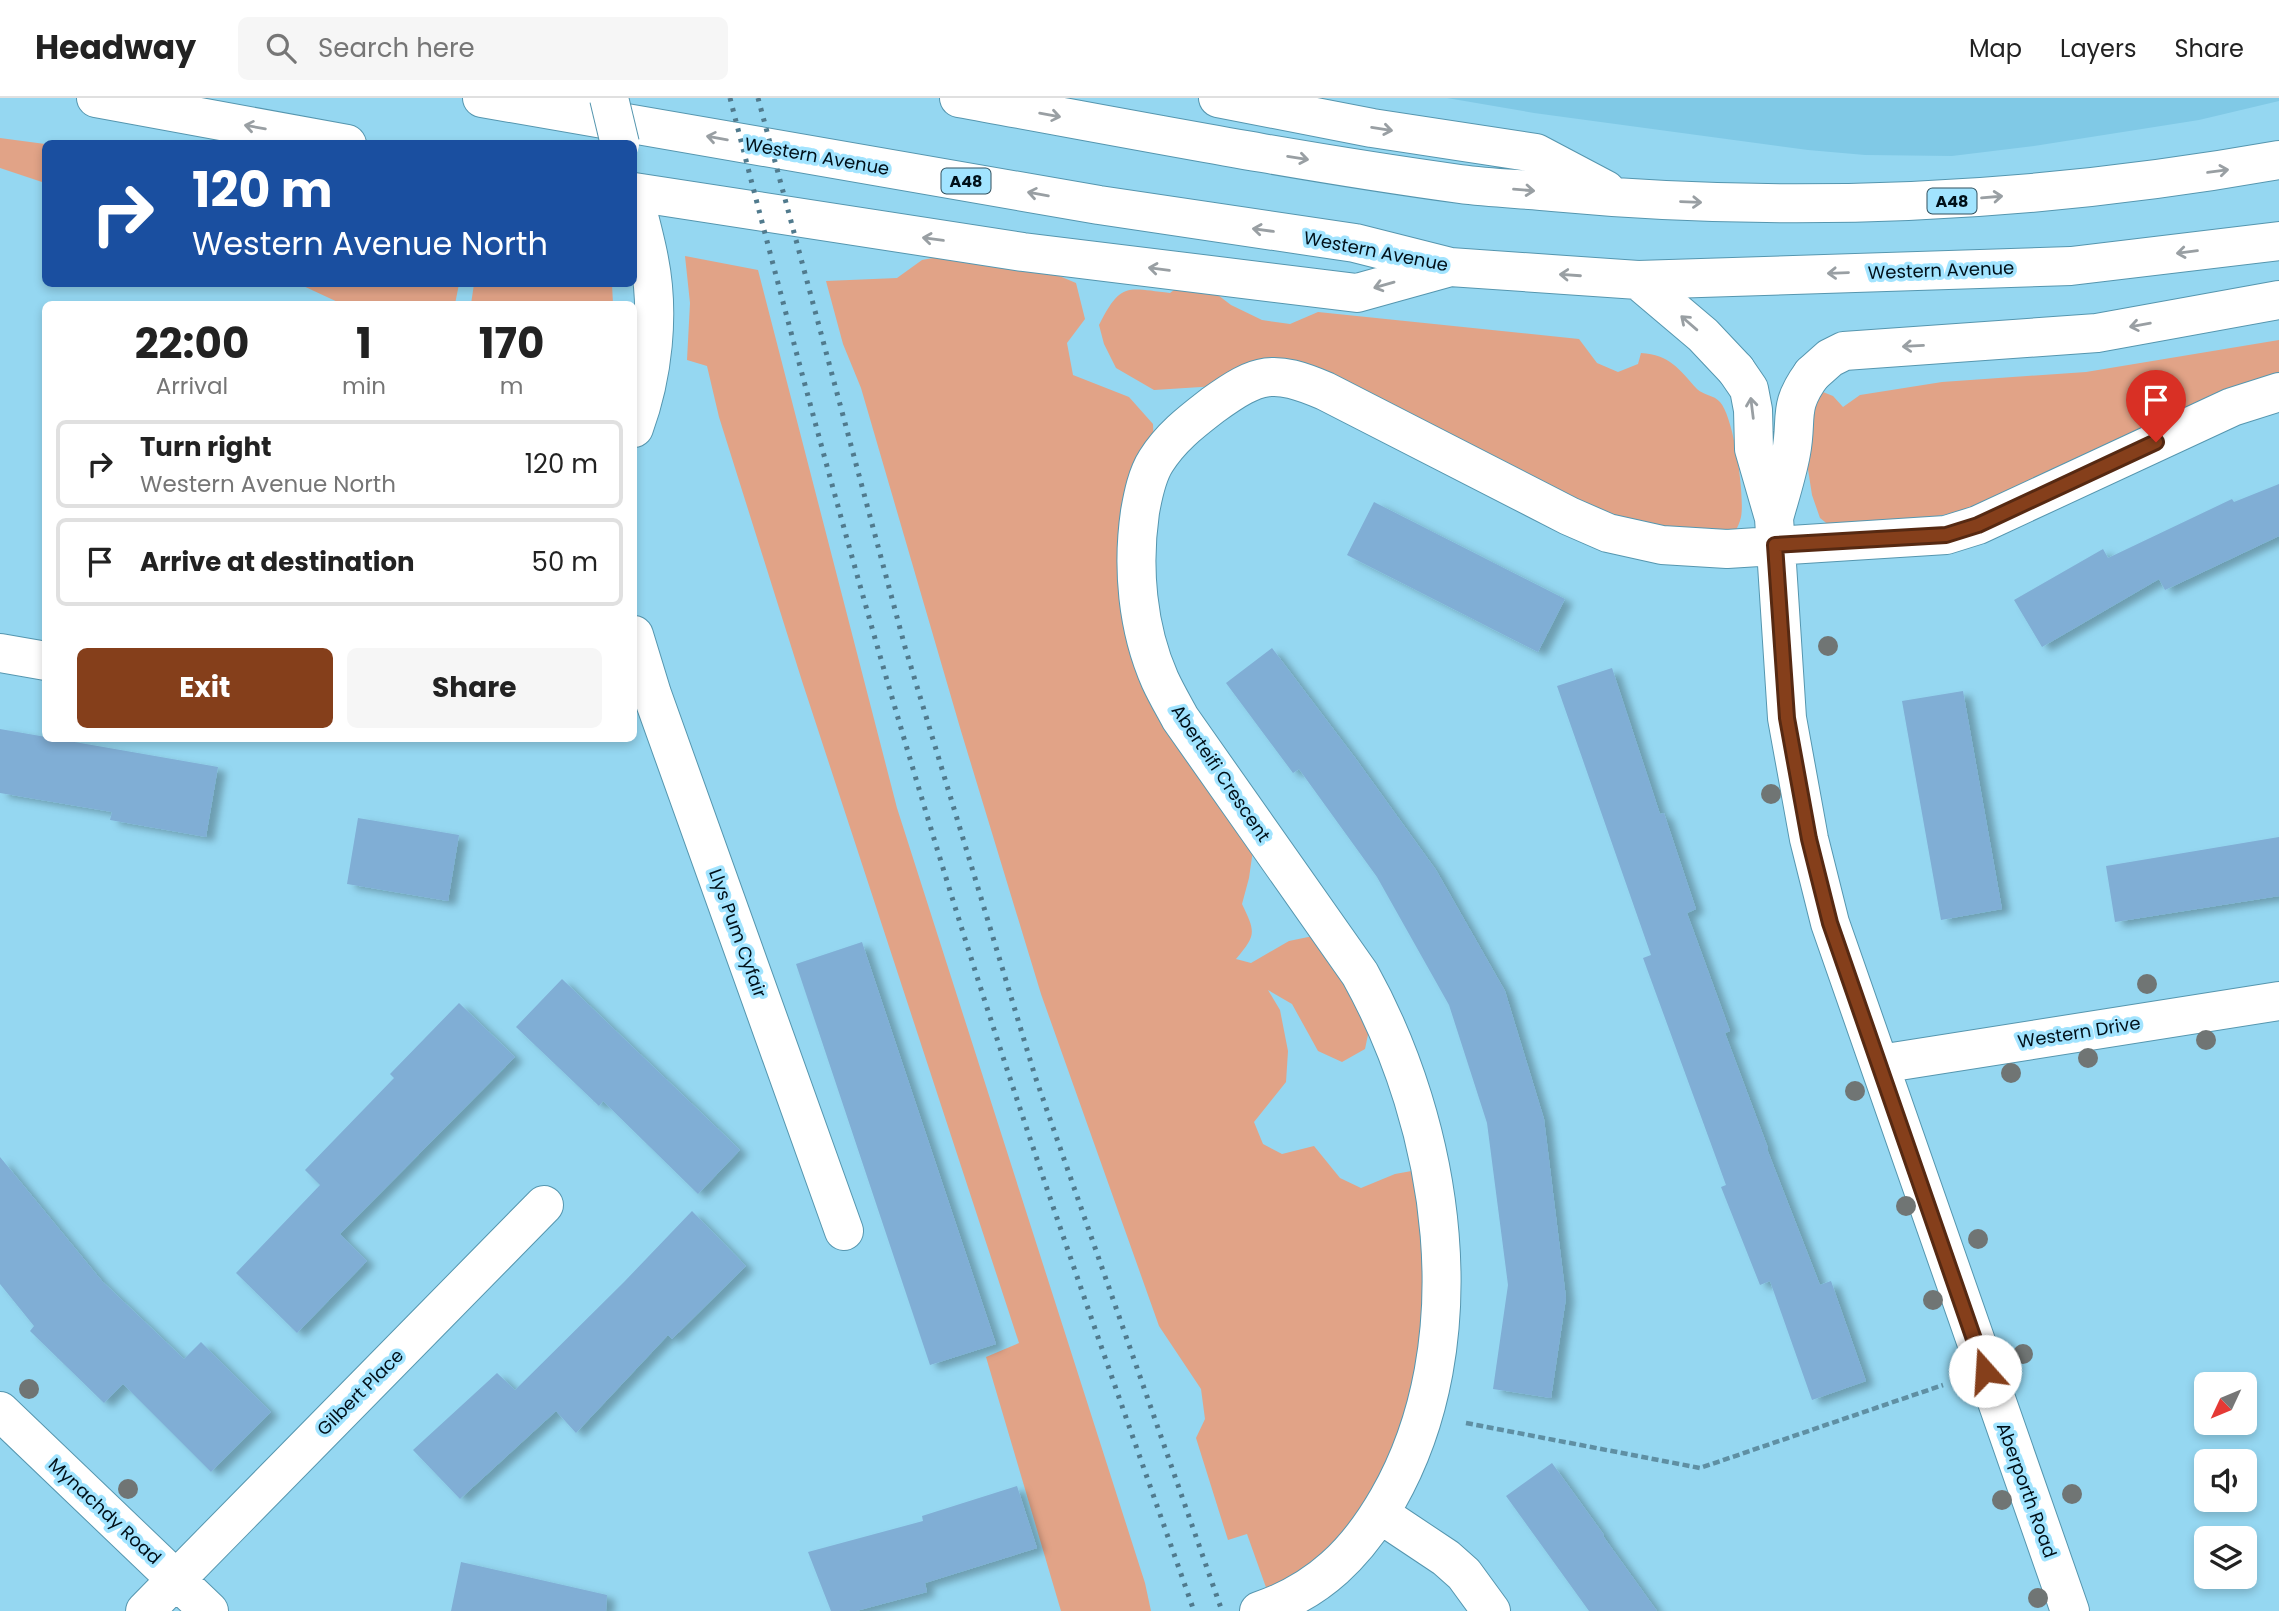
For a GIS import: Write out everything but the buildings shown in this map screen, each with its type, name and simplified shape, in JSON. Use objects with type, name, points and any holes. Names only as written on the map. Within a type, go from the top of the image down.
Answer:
[{"type":"main road","points":[[96,98],[324,140]]},
{"type":"main road","name":"Western Avenue","points":[[482,98],[1099,205],[1355,243],[1450,267],[1638,280],[2071,265],[2279,241]]},
{"type":"main road","points":[[609,98],[619,140]]},
{"type":"main road","name":"A48","points":[[959,98],[1200,142],[1462,184],[1623,199],[1811,205],[1947,201],[2064,190],[2279,160]]},
{"type":"main road","points":[[1218,98],[1372,128],[1536,153],[1623,199]]},
{"type":"main road","points":[[637,194],[1023,252],[1357,293],[1450,267]]},
{"type":"main road","points":[[637,207],[653,294],[653,336],[649,373],[637,417]]},
{"type":"main road","name":"Aberporth Road","points":[[1638,280],[1703,335],[1736,370],[1749,389],[1753,410],[1754,449],[1775,532],[1787,718],[1809,839],[1830,923],[2070,1611]]},
{"type":"main road","name":"Aberporth Road","points":[[1775,532],[1792,450],[1794,410],[1801,390],[1812,374],[1830,358],[1844,351],[2097,333],[2279,300]]},
{"type":"main road","name":"Aberteifi Crescent","points":[[1380,1514],[1415,1443],[1434,1371],[1441,1327],[1441,1273],[1434,1185],[1407,1084],[1392,1038],[1378,1007],[1360,974],[1180,718],[1160,679],[1144,631],[1135,544],[1143,496],[1154,464],[1172,437],[1245,384],[1261,377],[1295,378],[1548,506],[1608,533],[1662,545],[1727,549],[1775,532],[1946,535],[1978,525],[2232,407],[2279,392]]},
{"type":"main road","name":"Llys Pum Cyfair","points":[[637,645],[652,694],[844,1231]]},
{"type":"main road","points":[[0,653],[42,660]]},
{"type":"main road","name":"Western Drive","points":[[1880,1064],[2279,1001]]},
{"type":"main road","name":"Gilbert Place","points":[[145,1611],[544,1205]]},
{"type":"main road","name":"Mynachdy Road","points":[[0,1411],[209,1611]]},
{"type":"main road","points":[[1259,1611],[1280,1604],[1328,1574],[1350,1555],[1380,1514],[1446,1558],[1464,1574],[1491,1611]]},
{"type":"path","points":[[1458,1422],[1700,1468],[1985,1371]]},
{"type":"shaded area","points":[[1447,98],[2279,98],[2279,101],[2199,120],[1952,156],[1865,155],[1808,150],[1534,113]]},
{"type":"shaded area","points":[[0,138],[42,144],[42,182],[0,168]]},
{"type":"shaded area","points":[[960,253],[1026,262],[1076,283],[1085,319],[1067,343],[1073,375],[1129,397],[1153,424],[1154,446],[1124,559],[1253,850],[1242,904],[1252,933],[1236,959],[1251,963],[1289,941],[1313,936],[1336,950],[1370,1025],[1365,1049],[1342,1062],[1318,1051],[1292,1004],[1268,990],[1280,1010],[1288,1051],[1286,1082],[1254,1122],[1263,1144],[1282,1154],[1314,1146],[1340,1178],[1361,1188],[1395,1174],[1417,1170],[1427,1299],[1404,1433],[1359,1520],[1305,1573],[1268,1593],[1247,1534],[1228,1540],[1196,1438],[1205,1419],[1201,1389],[1159,1326],[1041,994],[861,388],[843,344],[826,281],[897,278],[922,260]]},
{"type":"shaded area","points":[[685,256],[758,270],[897,808],[1145,1583],[1151,1611],[1061,1611],[986,1357],[1019,1343],[802,681],[719,417],[707,366],[687,360],[690,303]]},
{"type":"shaded area","points":[[1183,283],[1210,289],[1231,305],[1262,320],[1290,324],[1318,312],[1579,339],[1597,363],[1618,372],[1638,364],[1641,353],[1666,360],[1679,369],[1699,391],[1718,400],[1725,410],[1734,440],[1740,476],[1742,507],[1735,532],[1668,537],[1580,503],[1329,379],[1154,390],[1116,368],[1104,344],[1099,325],[1113,301],[1126,291],[1170,293]]},
{"type":"shaded area","points":[[305,287],[458,287],[456,301],[336,301]]},
{"type":"shaded area","points":[[474,287],[612,287],[613,301],[471,301]]},
{"type":"shaded area","points":[[2279,340],[2279,387],[1970,510],[1840,534],[1820,518],[1812,495],[1805,450],[1810,407],[1823,392],[1833,396],[1843,407],[1860,395],[1942,382],[2086,372]]},
{"type":"railway","points":[[730,98],[840,513],[929,823],[1045,1184],[1194,1611]]},
{"type":"railway","points":[[758,98],[905,647],[1035,1076],[1222,1611]]},
{"type":"route","points":[[1985,1371],[1830,923],[1809,839],[1787,718],[1775,545],[1946,535],[1978,525],[2156,442]]}]
